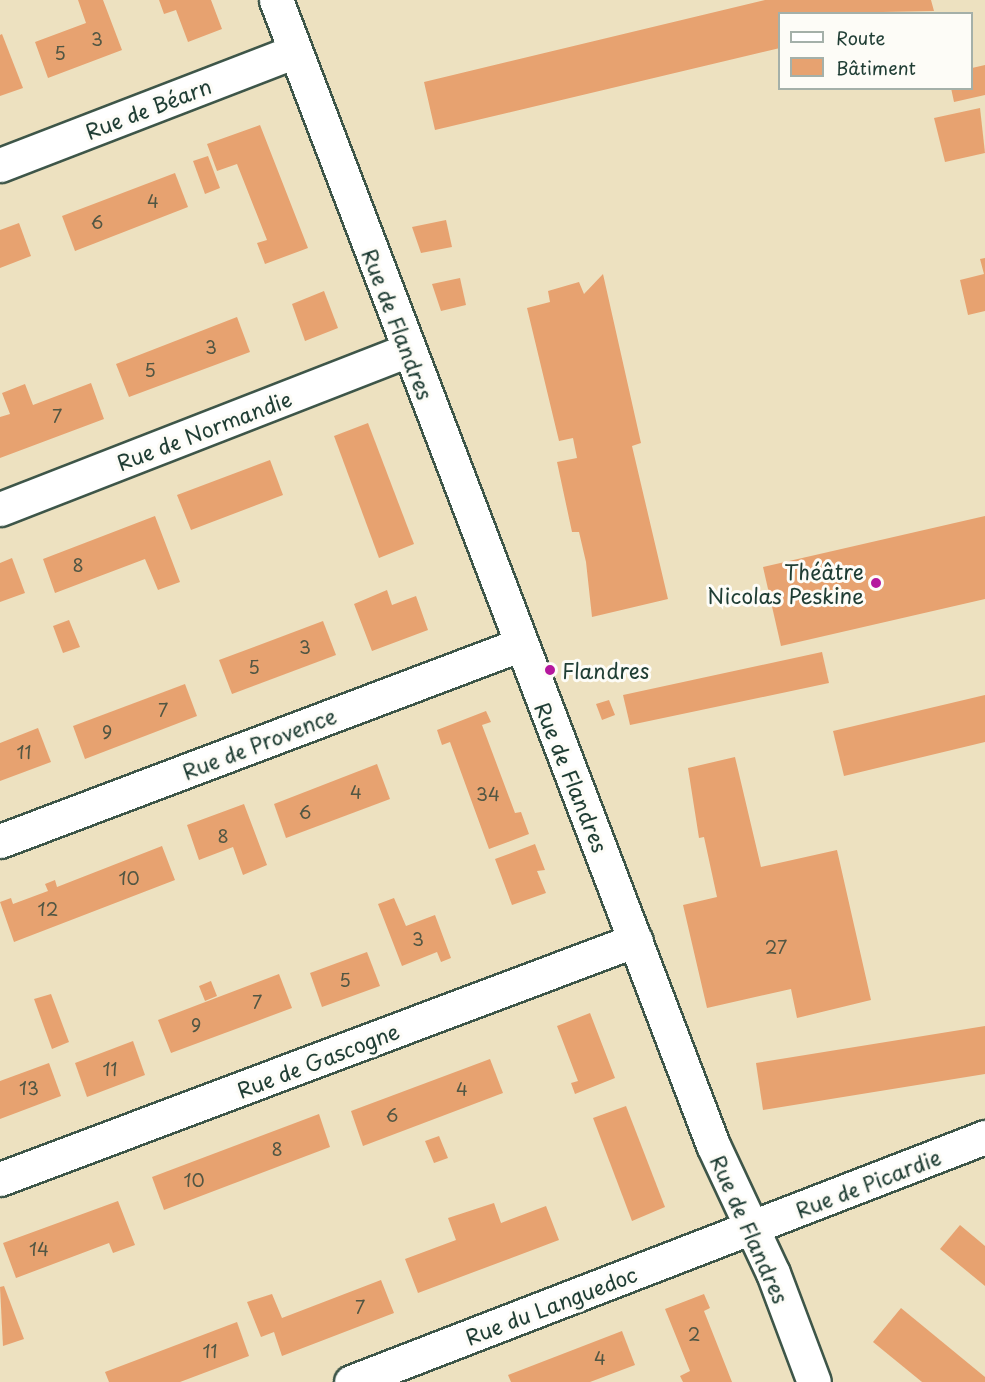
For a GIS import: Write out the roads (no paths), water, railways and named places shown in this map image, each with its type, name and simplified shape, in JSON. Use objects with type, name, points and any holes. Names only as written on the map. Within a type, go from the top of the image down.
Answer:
[{"type":"street","name":"Rue de Flandres","points":[[276,0],[519,645],[636,940],[713,1145],[751,1227],[814,1382]]},
{"type":"street","name":"Rue de Béarn","points":[[0,165],[295,51]]},
{"type":"street","name":"Rue de Normandie","points":[[0,509],[407,350]]},
{"type":"street","name":"Rue de Provence","points":[[0,841],[519,645]]},
{"type":"street","name":"Rue de Gascogne","points":[[0,1179],[636,940]]},
{"type":"street","name":"Rue de Picardie","points":[[751,1227],[985,1137]]},
{"type":"street","name":"Rue du Languedoc","points":[[351,1382],[751,1227]]},
{"type":"place","name":"Théâtre Nicolas Peskine","points":[[876,583]]},
{"type":"place","name":"Flandres","points":[[550,670]]}]
